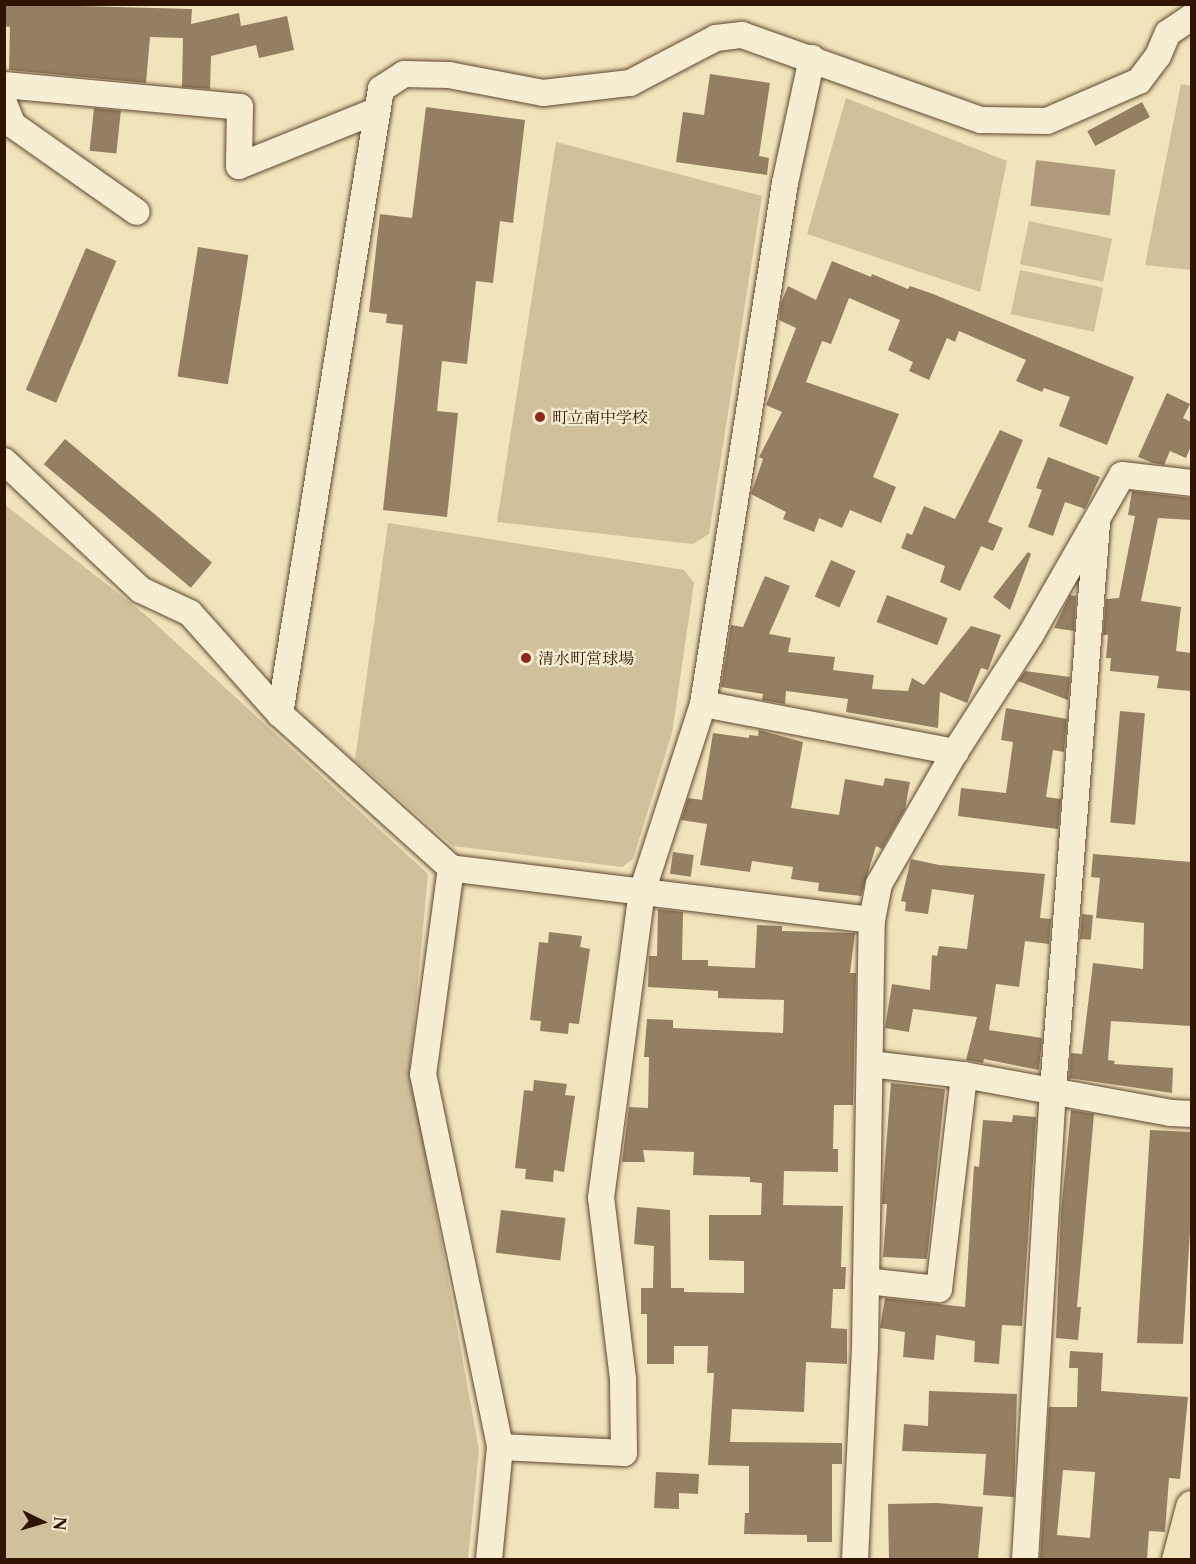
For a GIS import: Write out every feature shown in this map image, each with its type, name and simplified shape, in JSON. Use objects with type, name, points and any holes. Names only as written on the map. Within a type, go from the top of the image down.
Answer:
[{"type":"main road","points":[[1178,1560],[1191,1507]]},
{"type":"street","points":[[280,714],[381,89],[404,74],[449,75],[543,93],[630,83],[717,38],[742,35],[981,120],[1047,121],[1139,81],[1158,56],[1168,33],[1191,17]]},
{"type":"street","points":[[500,1447],[624,1453],[623,1379],[601,1198],[642,892],[703,704],[785,183],[812,58]]},
{"type":"street","points":[[4,85],[240,107],[239,166],[376,111]]},
{"type":"street","points":[[4,103],[13,125],[137,212]]},
{"type":"street","points":[[4,461],[141,590],[190,613],[280,714],[451,868],[872,920]]},
{"type":"street","points":[[855,1560],[866,1281],[872,920],[879,884],[955,752],[1031,634],[1097,513],[1122,475],[1191,483]]},
{"type":"street","points":[[1025,1560],[1053,1090],[1097,513]]},
{"type":"street","points":[[703,704],[955,752]]},
{"type":"street","points":[[451,868],[423,1074],[500,1447],[489,1560]]},
{"type":"street","points":[[870,1064],[964,1075],[1171,1113],[1191,1114]]},
{"type":"street","points":[[866,1281],[939,1289],[964,1075]]},
{"type":"shaded area","points":[[1181,84],[1191,86],[1191,270],[1145,265]]},
{"type":"shaded area","points":[[846,98],[1007,161],[980,292],[807,234]]},
{"type":"shaded area","points":[[556,142],[762,196],[709,534],[693,544],[497,522]]},
{"type":"shaded area","points":[[1036,160],[1115,170],[1110,215],[1030,206]]},
{"type":"shaded area","points":[[1029,221],[1112,239],[1103,282],[1020,264]]},
{"type":"shaded area","points":[[1020,270],[1103,288],[1094,332],[1011,314]]},
{"type":"shaded area","points":[[4,504],[147,616],[428,874],[410,1068],[479,1450],[468,1559],[5,1559]]},
{"type":"shaded area","name":"清水町営球場","points":[[388,523],[684,570],[694,583],[672,733],[633,859],[622,867],[453,846],[355,760]]},
{"type":"building","points":[[4,4],[192,9],[191,24],[239,13],[241,26],[287,16],[294,50],[259,58],[256,45],[211,56],[210,89],[182,87],[183,38],[150,37],[146,83],[9,70],[10,27],[4,26]]},
{"type":"building","points":[[710,74],[770,83],[759,156],[769,158],[767,175],[676,162],[683,112],[704,115]]},
{"type":"building","points":[[1142,102],[1150,117],[1095,146],[1087,131]]},
{"type":"building","points":[[426,107],[525,120],[513,223],[500,221],[493,283],[476,281],[467,364],[442,361],[437,411],[458,413],[447,517],[383,510],[403,325],[386,323],[387,314],[369,312],[380,214],[412,218]]},
{"type":"building","points":[[94,108],[121,111],[116,154],[90,151]]},
{"type":"building","points":[[198,247],[248,255],[228,384],[178,376]]},
{"type":"building","points":[[86,248],[116,261],[56,403],[26,390]]},
{"type":"building","points":[[832,261],[871,277],[872,274],[908,289],[910,286],[933,294],[1134,377],[1107,445],[1059,426],[1070,397],[1044,388],[1042,392],[1016,381],[1026,360],[959,331],[955,342],[947,338],[929,380],[909,371],[913,362],[888,350],[900,320],[849,298],[831,344],[822,341],[806,382],[899,414],[873,477],[896,487],[881,523],[850,510],[842,528],[819,518],[814,532],[783,519],[786,512],[751,494],[763,459],[759,457],[782,412],[766,405],[796,328],[779,320],[781,303],[788,286],[816,300]]},
{"type":"building","points":[[1167,393],[1190,404],[1183,418],[1191,422],[1191,446],[1186,458],[1170,451],[1164,465],[1138,457]]},
{"type":"building","points":[[1000,430],[1023,440],[988,522],[1003,528],[993,551],[981,546],[960,591],[940,582],[945,566],[901,548],[907,533],[912,535],[924,506],[955,519]]},
{"type":"building","points":[[65,439],[212,562],[191,588],[44,464]]},
{"type":"building","points":[[1048,457],[1100,477],[1085,509],[1065,502],[1053,536],[1028,527],[1042,490],[1036,488]]},
{"type":"building","points":[[1132,491],[1191,498],[1191,520],[1158,518],[1141,601],[1181,607],[1176,651],[1191,653],[1191,691],[1157,688],[1159,676],[1110,671],[1111,658],[1106,658],[1108,635],[1103,635],[1106,599],[1119,598],[1135,516],[1128,515]]},
{"type":"building","points":[[1028,552],[1031,554],[1010,610],[993,597]]},
{"type":"building","points":[[831,560],[856,571],[839,608],[815,597]]},
{"type":"building","points":[[765,576],[790,586],[769,634],[791,638],[788,652],[835,657],[833,670],[874,675],[872,689],[908,691],[912,678],[924,685],[971,626],[1001,635],[988,670],[981,668],[967,703],[940,692],[938,728],[846,712],[848,699],[786,691],[785,704],[762,700],[763,694],[721,687],[731,625],[743,627]]},
{"type":"building","points":[[887,595],[948,618],[937,645],[877,622]]},
{"type":"building","points":[[1070,595],[1076,596],[1074,631],[1054,628]]},
{"type":"building","points":[[1025,671],[1070,677],[1068,700],[1018,681]]},
{"type":"building","points":[[1006,708],[1067,719],[1064,752],[1053,750],[1046,797],[1061,799],[1058,829],[958,816],[961,788],[1006,793],[1013,742],[1001,740]]},
{"type":"building","points":[[1120,711],[1145,713],[1135,825],[1110,823]]},
{"type":"building","points":[[759,730],[803,742],[791,808],[839,815],[845,779],[883,786],[885,778],[910,782],[905,809],[882,849],[876,846],[861,896],[818,891],[819,883],[791,879],[793,867],[752,861],[750,872],[700,865],[707,824],[681,820],[688,798],[702,800],[713,733],[749,738],[749,735],[758,736]]},
{"type":"building","points":[[673,852],[694,855],[691,877],[670,874]]},
{"type":"building","points":[[1093,854],[1191,862],[1191,1026],[1111,1021],[1108,1060],[1115,1061],[1114,1064],[1173,1068],[1172,1093],[1069,1078],[1071,1053],[1082,1054],[1093,963],[1143,969],[1144,923],[1096,918],[1100,878],[1091,877]]},
{"type":"building","points":[[911,859],[939,865],[1045,874],[1040,918],[1051,919],[1049,944],[1025,941],[1019,987],[996,984],[989,1030],[1042,1038],[1039,1070],[984,1059],[983,1063],[966,1060],[977,1017],[913,1009],[909,1032],[885,1028],[892,984],[930,990],[932,955],[937,956],[939,946],[967,949],[974,895],[932,889],[928,914],[905,911],[906,902],[901,901]]},
{"type":"building","points":[[658,909],[683,912],[682,960],[708,960],[708,966],[755,968],[757,925],[782,926],[782,931],[855,933],[850,973],[856,973],[853,1105],[834,1105],[833,1149],[838,1149],[838,1172],[784,1171],[783,1205],[843,1206],[841,1267],[846,1267],[845,1289],[833,1289],[831,1328],[847,1329],[847,1364],[806,1362],[804,1412],[732,1409],[730,1442],[842,1443],[842,1464],[832,1464],[832,1542],[807,1542],[807,1535],[744,1534],[745,1513],[749,1513],[749,1466],[708,1465],[714,1373],[707,1373],[708,1346],[674,1346],[674,1364],[647,1364],[647,1314],[641,1314],[641,1288],[653,1288],[654,1246],[634,1244],[637,1207],[670,1210],[671,1288],[684,1288],[684,1292],[744,1293],[744,1261],[709,1260],[709,1215],[761,1215],[762,1183],[750,1182],[750,1177],[693,1175],[694,1152],[643,1150],[645,1162],[622,1162],[629,1107],[648,1108],[649,1057],[644,1057],[647,1019],[673,1020],[673,1028],[783,1033],[784,1000],[718,998],[718,991],[648,987],[649,956],[657,956]]},
{"type":"building","points":[[1082,914],[1093,915],[1091,940],[1080,939]]},
{"type":"building","points":[[549,932],[582,936],[580,947],[590,949],[579,1024],[569,1023],[568,1034],[540,1031],[541,1021],[530,1020],[539,942],[548,943]]},
{"type":"building","points":[[534,1080],[567,1084],[565,1095],[575,1096],[564,1172],[554,1170],[553,1182],[525,1179],[526,1169],[515,1168],[524,1090],[533,1091]]},
{"type":"building","points":[[891,1083],[945,1089],[927,1259],[883,1257],[887,1204],[882,1204]]},
{"type":"building","points":[[1071,1110],[1094,1114],[1077,1307],[1081,1307],[1078,1340],[1056,1338],[1061,1212]]},
{"type":"building","points":[[1013,1115],[1036,1117],[1022,1326],[1002,1325],[999,1364],[974,1362],[975,1341],[936,1335],[934,1360],[903,1357],[905,1332],[880,1328],[885,1298],[965,1307],[974,1166],[979,1167],[983,1120],[1012,1122]]},
{"type":"building","points":[[1150,1130],[1191,1132],[1191,1215],[1183,1344],[1137,1343]]},
{"type":"building","points":[[501,1210],[566,1218],[560,1261],[496,1253]]},
{"type":"building","points":[[1070,1351],[1103,1353],[1101,1391],[1188,1397],[1180,1479],[1169,1478],[1165,1532],[1149,1531],[1147,1560],[1040,1560],[1049,1407],[1077,1407],[1078,1368],[1069,1368]],"holes":[[[1063,1470],[1095,1472],[1090,1538],[1057,1535]]]},
{"type":"building","points":[[929,1391],[1017,1394],[1014,1497],[983,1495],[986,1454],[902,1451],[904,1424],[928,1426]]},
{"type":"building","points":[[656,1472],[699,1474],[698,1494],[679,1493],[679,1509],[654,1508]]},
{"type":"building","points":[[937,1503],[983,1507],[978,1560],[889,1560],[888,1504]]},
{"type":"place","name":"町立南中学校","points":[[540,417]]},
{"type":"place","name":"清水町営球場","points":[[526,658]]}]
